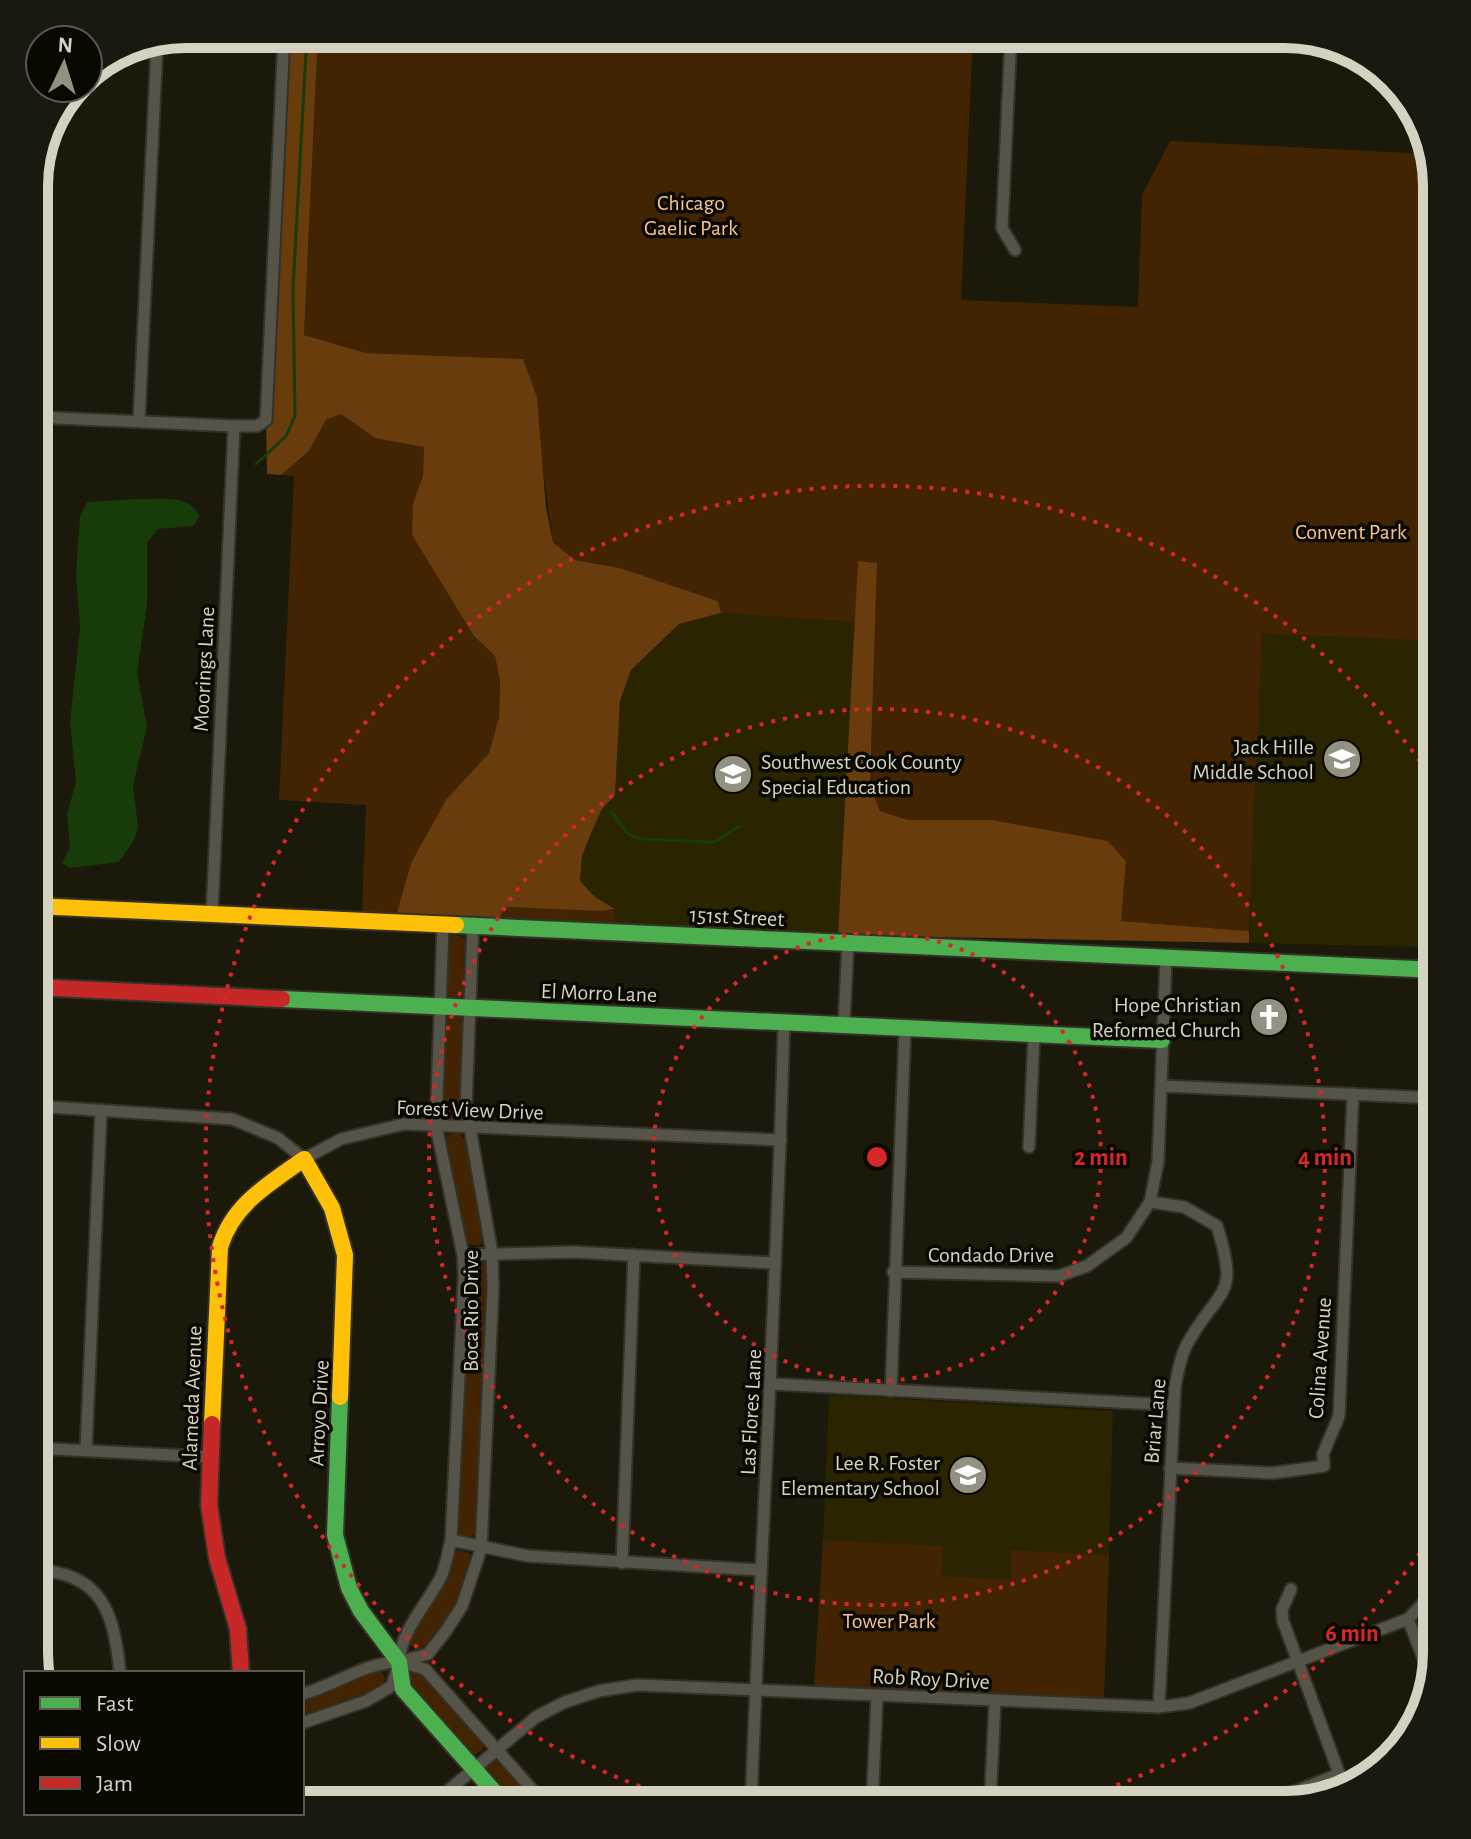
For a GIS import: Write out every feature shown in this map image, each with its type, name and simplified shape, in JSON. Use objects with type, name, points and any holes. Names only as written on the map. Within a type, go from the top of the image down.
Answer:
[{"type":"street","points":[[48,418],[234,426],[257,426],[266,420],[283,48]]},
{"type":"street","points":[[1010,48],[1002,228],[1015,250]]},
{"type":"street","points":[[139,421],[157,52]]},
{"type":"street","name":"Moorings Lane","points":[[212,914],[234,426]]},
{"type":"street","name":"151st Street","points":[[48,907],[1423,969]]},
{"type":"street","name":"Boca Rio Drive","points":[[304,1722],[366,1701],[392,1686],[399,1662],[400,1640],[418,1618],[443,1573],[451,1540],[463,1255],[436,1126],[443,925]]},
{"type":"street","name":"Boca Rio Drive","points":[[304,1693],[328,1687],[374,1662],[399,1662],[428,1654],[462,1606],[481,1549],[492,1253],[469,1128],[473,926]]},
{"type":"street","points":[[844,1023],[848,943]]},
{"type":"street","name":"Condado Drive","points":[[893,1272],[1029,1278],[1059,1276],[1087,1266],[1126,1238],[1150,1202],[1158,1162],[1166,958]]},
{"type":"street","name":"El Morro Lane","points":[[48,988],[440,1005],[469,1010],[784,1020],[905,1029],[1162,1040]]},
{"type":"street","name":"Las Flores Lane","points":[[752,1791],[760,1570],[773,1384],[784,1020]]},
{"type":"street","points":[[891,1391],[893,1272],[905,1029]]},
{"type":"street","points":[[1029,1147],[1034,1035]]},
{"type":"street","points":[[1162,1086],[1423,1097]]},
{"type":"street","name":"Colina Avenue","points":[[1170,1468],[1273,1473],[1324,1466],[1323,1454],[1339,1416],[1353,1094]]},
{"type":"street","points":[[48,1107],[232,1119],[278,1138],[304,1159]]},
{"type":"street","points":[[86,1450],[101,1110]]},
{"type":"street","name":"Forest View Drive","points":[[304,1159],[324,1146],[377,1128],[404,1124],[781,1140]]},
{"type":"street","name":"Alameda Avenue","points":[[241,1671],[238,1629],[211,1532],[210,1457],[218,1260],[224,1230],[239,1208],[304,1159]]},
{"type":"street","name":"Arroyo Drive","points":[[304,1159],[332,1208],[345,1255],[335,1535],[349,1588],[361,1611],[399,1662],[403,1689],[493,1791]]},
{"type":"street","name":"Briar Lane","points":[[1150,1202],[1184,1207],[1217,1226],[1228,1270],[1221,1299],[1190,1339],[1183,1354],[1174,1405],[1159,1707]]},
{"type":"street","points":[[463,1255],[634,1255],[775,1263]]},
{"type":"street","points":[[622,1563],[634,1255]]},
{"type":"street","points":[[773,1384],[1174,1405]]},
{"type":"street","points":[[48,1449],[210,1457]]},
{"type":"street","points":[[451,1540],[481,1549],[528,1556],[760,1570]]},
{"type":"street","points":[[48,1572],[74,1576],[100,1596],[117,1641],[120,1671]]},
{"type":"street","points":[[1291,1589],[1282,1610],[1283,1621],[1341,1779]]},
{"type":"street","name":"Rob Roy Drive","points":[[447,1791],[536,1717],[565,1702],[599,1691],[668,1685],[1159,1707],[1206,1698],[1297,1664],[1408,1619],[1423,1603]]},
{"type":"street","points":[[1408,1619],[1423,1657]]},
{"type":"street","name":"Arroyo Drive","points":[[399,1662],[425,1669],[534,1791]]},
{"type":"street","points":[[873,1791],[877,1696]]},
{"type":"street","points":[[991,1791],[995,1701]]},
{"type":"street","points":[[1298,1790],[1339,1774]]},
{"type":"shaded area","points":[[283,48],[317,48],[304,335],[366,353],[523,359],[537,397],[546,508],[553,542],[575,560],[620,568],[718,601],[721,613],[679,624],[631,670],[620,701],[615,795],[602,809],[592,831],[582,856],[580,881],[595,897],[615,909],[505,907],[498,921],[396,916],[411,863],[446,800],[489,753],[499,717],[500,681],[495,656],[474,636],[412,535],[413,504],[423,475],[424,447],[375,438],[341,414],[326,420],[309,451],[281,475],[267,474],[266,420]]},
{"type":"shaded area","points":[[137,499],[181,501],[195,509],[199,517],[193,526],[158,529],[147,543],[147,605],[137,672],[147,727],[133,785],[138,827],[134,840],[119,862],[70,868],[62,863],[70,847],[67,814],[76,782],[70,722],[80,628],[76,574],[80,517],[87,502]]},
{"type":"shaded area","points":[[858,561],[877,563],[870,785],[880,811],[908,820],[992,820],[1108,841],[1126,861],[1121,921],[1249,931],[1249,943],[838,935]]},
{"type":"shaded area","name":"Southwest Cook County Special Education","points":[[721,613],[857,622],[838,935],[614,928],[614,908],[595,897],[580,881],[582,856],[592,831],[602,809],[615,794],[620,702],[631,670],[679,624]]},
{"type":"shaded area","name":"Jack Hille Middle School","points":[[1261,632],[1423,641],[1423,853],[1419,947],[1249,943]]},
{"type":"shaded area","name":"Lee R. Foster Elementary School","points":[[829,1395],[1113,1411],[1109,1555],[1012,1550],[1010,1579],[941,1576],[942,1546],[823,1540]]},
{"type":"green space","points":[[317,48],[972,48],[961,300],[1138,307],[1142,195],[1170,141],[1419,154],[1423,186],[1423,641],[1262,633],[1249,931],[1120,921],[1126,861],[1108,841],[992,820],[908,820],[880,811],[870,785],[877,563],[858,561],[857,622],[721,613],[718,601],[620,568],[575,560],[553,541],[540,448],[537,397],[523,359],[366,353],[304,335]]},
{"type":"green space","points":[[341,414],[375,438],[409,441],[424,447],[423,475],[413,504],[413,535],[474,636],[495,655],[500,681],[499,717],[489,753],[469,775],[411,863],[396,916],[362,914],[366,805],[279,800],[294,476],[281,475],[309,451],[326,420]]},
{"type":"green space","points":[[504,907],[602,911],[615,909],[614,928],[498,921]]},
{"type":"green space","points":[[451,934],[464,937],[467,947],[465,991],[455,1000],[445,994]]},
{"type":"green space","points":[[460,1013],[464,1023],[461,1112],[457,1121],[447,1121],[441,1116],[444,1015]]},
{"type":"green space","points":[[460,1133],[466,1142],[484,1237],[479,1246],[464,1243],[444,1143],[447,1135]]},
{"type":"green space","points":[[481,1259],[488,1267],[489,1282],[477,1532],[469,1538],[459,1535],[457,1527],[467,1263]]},
{"type":"green space","name":"Tower Park","points":[[823,1540],[943,1546],[942,1576],[1010,1579],[1011,1550],[1109,1555],[1104,1699],[814,1686]]},
{"type":"green space","points":[[459,1550],[469,1553],[471,1563],[463,1590],[446,1620],[419,1650],[408,1643],[409,1633],[439,1589],[452,1554]]},
{"type":"green space","points":[[381,1669],[385,1679],[383,1685],[347,1704],[304,1717],[304,1696],[366,1671]]},
{"type":"green space","points":[[413,1670],[422,1671],[483,1741],[483,1750],[472,1756],[407,1688],[408,1675]]},
{"type":"green space","points":[[494,1759],[502,1761],[528,1791],[500,1791],[484,1768]]},
{"type":"waterway","points":[[256,464],[286,436],[295,416],[293,289],[306,48]]},
{"type":"waterway","points":[[611,811],[627,833],[640,839],[715,842],[739,826]]},
{"type":"traffic: fast","points":[[456,925],[1423,969]]},
{"type":"traffic: fast","points":[[282,999],[1162,1040]]},
{"type":"traffic: fast","points":[[340,1397],[335,1535],[349,1588],[361,1611],[399,1662],[403,1689],[494,1791]]},
{"type":"traffic: slow","points":[[48,907],[456,925]]},
{"type":"traffic: slow","points":[[212,1424],[220,1247],[243,1207],[265,1186],[304,1159],[332,1208],[345,1255],[340,1397]]},
{"type":"traffic: jam","points":[[48,988],[282,999]]},
{"type":"traffic: jam","points":[[212,1424],[209,1505],[217,1558],[238,1629],[241,1671]]},
{"type":"place","name":"Jack Hille Middle School","points":[[1342,759]]},
{"type":"place","name":"Southwest Cook County Special Education","points":[[733,774]]},
{"type":"place","name":"Hope Christian Reformed Church","points":[[1269,1017]]},
{"type":"place","name":"Lee R. Foster Elementary School","points":[[968,1475]]},
{"type":"park label","name":"Chicago Gaelic Park","points":[[691,214]]},
{"type":"park label","name":"Convent Park","points":[[1351,531]]}]
